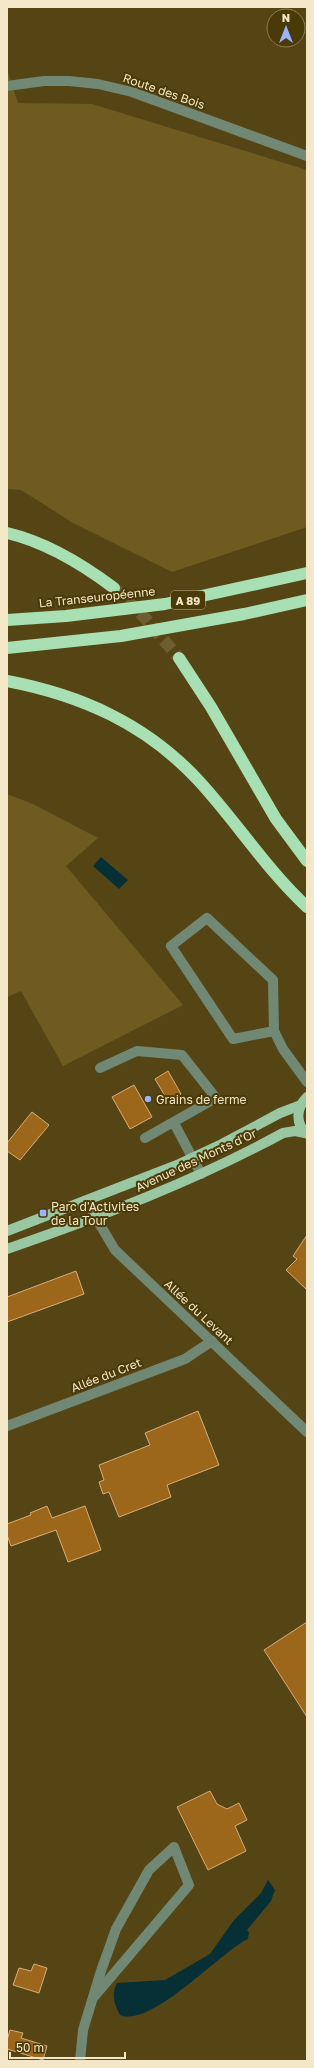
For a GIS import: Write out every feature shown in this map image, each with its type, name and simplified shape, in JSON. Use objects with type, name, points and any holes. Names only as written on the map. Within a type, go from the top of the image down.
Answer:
[{"type":"highway","points":[[7,533],[53,549],[89,569],[114,588]]},
{"type":"highway","name":"La Transeuropéenne","points":[[7,620],[66,616],[165,604],[307,573]]},
{"type":"highway","name":"A 89","points":[[7,648],[121,636],[244,614],[307,600]]},
{"type":"highway","points":[[180,658],[211,707],[276,818],[307,861]]},
{"type":"highway","points":[[7,681],[50,690],[96,706],[150,737],[198,780],[271,871],[307,907]]},
{"type":"main road","points":[[305,1100],[298,1119],[306,1134]]},
{"type":"main road","name":"Avenue des Monts d'Or","points":[[7,1231],[192,1158],[305,1100]]},
{"type":"main road","name":"Avenue des Monts d'Or","points":[[7,1249],[96,1218],[201,1174],[283,1133],[295,1131],[306,1134]]},
{"type":"street","name":"Route des Bois","points":[[7,86],[44,81],[69,81],[98,84],[125,90],[307,156]]},
{"type":"street","points":[[274,1031],[233,1039],[171,946],[206,918],[273,980],[274,1031],[283,1049],[305,1080],[305,1100]]},
{"type":"street","points":[[100,1068],[137,1051],[182,1055],[216,1098],[145,1138]]},
{"type":"street","points":[[174,1123],[201,1174]]},
{"type":"street","name":"Allée du Levant","points":[[88,1200],[96,1218],[115,1250],[307,1432]]},
{"type":"street","name":"Allée du Cret","points":[[7,1426],[185,1359],[212,1341]]},
{"type":"street","points":[[80,2061],[83,2030],[93,1998],[116,1929],[149,1870],[174,1847],[189,1885],[93,1998]]},
{"type":"shaded area","points":[[7,69],[18,103],[92,104],[307,170],[307,527],[172,572],[73,523],[21,490],[7,489]]},
{"type":"shaded area","points":[[7,794],[33,804],[98,838],[66,866],[183,1005],[63,1066],[21,991],[7,997]]},
{"type":"water","points":[[101,857],[128,880],[119,889],[93,866]]},
{"type":"water","points":[[268,1880],[275,1890],[271,1901],[247,1930],[249,1932],[248,1939],[167,2000],[150,2010],[134,2016],[120,2015],[114,1999],[114,1991],[117,1983],[165,1980],[210,1954],[234,1920],[261,1893]]},
{"type":"building","points":[[168,1071],[181,1094],[179,1095],[181,1100],[171,1106],[155,1079]]},
{"type":"building","points":[[134,1085],[152,1117],[130,1129],[112,1097]]},
{"type":"building","points":[[32,1112],[49,1125],[20,1160],[7,1151],[7,1143]]},
{"type":"building","points":[[307,1235],[307,1290],[286,1270],[297,1259],[293,1256]]},
{"type":"building","points":[[76,1271],[84,1294],[7,1322],[7,1297]]},
{"type":"building","points":[[198,1411],[219,1465],[167,1485],[171,1497],[119,1517],[109,1492],[103,1494],[99,1482],[104,1480],[99,1465],[150,1445],[145,1433]]},
{"type":"building","points":[[47,1506],[52,1518],[85,1506],[101,1550],[68,1562],[56,1530],[11,1546],[7,1535],[7,1524],[31,1515],[30,1513]]},
{"type":"building","points":[[307,1622],[307,1717],[264,1650]]},
{"type":"building","points":[[210,1791],[217,1804],[227,1809],[239,1803],[247,1820],[235,1826],[246,1851],[208,1870],[177,1807]]},
{"type":"building","points":[[34,1964],[47,1968],[39,1993],[13,1985],[19,1968],[31,1971]]},
{"type":"building","points":[[10,2030],[23,2033],[21,2038],[47,2046],[43,2060],[7,2049],[7,2040]]},
{"type":"tunnel","points":[[114,588],[145,618],[179,658]]},
{"type":"place","name":"Grains de ferme","points":[[148,1099]]},
{"type":"place","name":"Parc d'Activites de la Tour","points":[[43,1213]]}]
